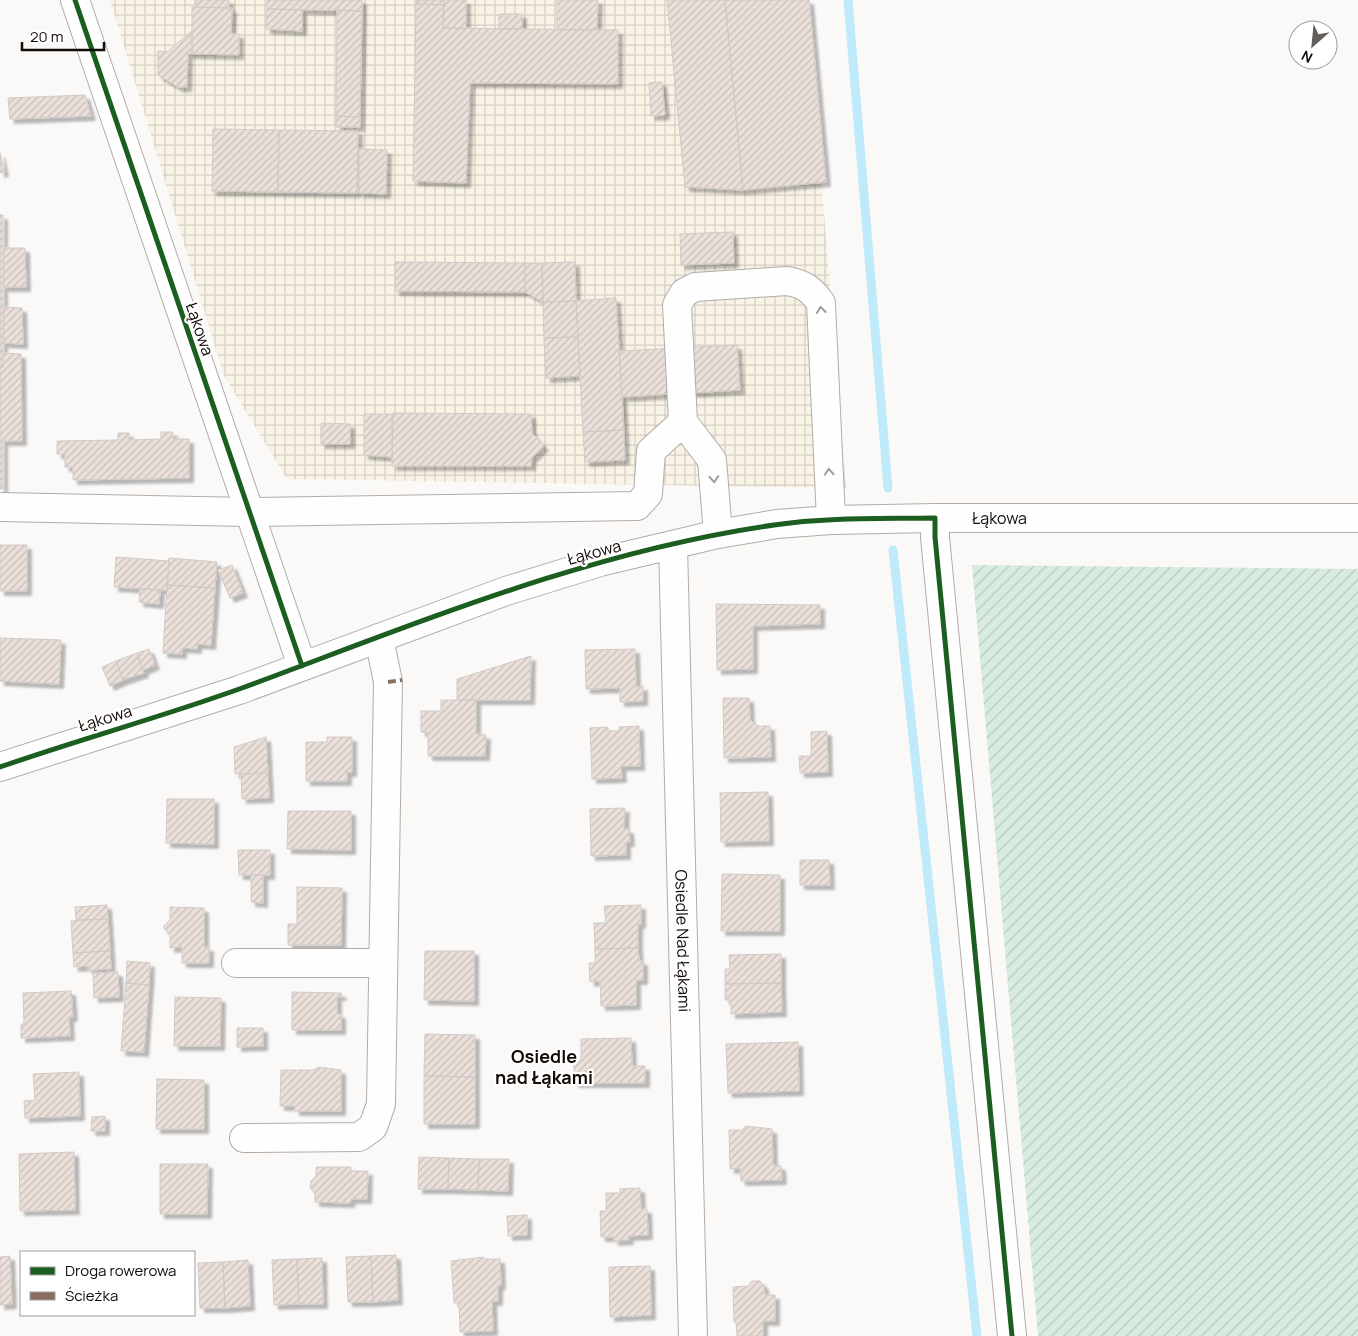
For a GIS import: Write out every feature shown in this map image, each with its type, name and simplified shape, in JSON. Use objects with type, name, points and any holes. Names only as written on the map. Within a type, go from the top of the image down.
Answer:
[{"type":"street","name":"Łąkowa","points":[[75,0],[302,666]]},
{"type":"street","points":[[718,534],[712,460],[683,422],[677,305],[684,293],[695,287],[787,281],[802,283],[812,290],[821,303],[831,520]]},
{"type":"street","points":[[0,508],[248,512],[637,506],[648,494],[651,451],[683,422]]},
{"type":"street","name":"Łąkowa","points":[[0,767],[238,690],[506,591],[600,562],[718,534],[777,524],[831,520],[935,518],[1358,518]]},
{"type":"street","points":[[935,518],[935,537],[1012,1336]]},
{"type":"street","name":"Osiedle Nad Łąkami","points":[[673,546],[692,1336]]},
{"type":"street","points":[[244,1138],[359,1137],[373,1127],[381,1104],[388,682],[379,638]]},
{"type":"street","points":[[236,963],[384,963]]},
{"type":"shaded area","points":[[110,0],[807,0],[846,488],[287,479],[224,376]]},
{"type":"green space","points":[[972,565],[1358,569],[1358,1336],[1038,1336]]},
{"type":"building","points":[[196,0],[229,0],[229,8],[196,7]]},
{"type":"building","points":[[267,0],[362,0],[362,11],[267,9]]},
{"type":"building","points":[[416,0],[444,0],[444,5],[416,4]]},
{"type":"building","points":[[444,0],[466,0],[466,29],[443,28]]},
{"type":"building","points":[[557,0],[598,0],[597,30],[557,30]]},
{"type":"building","points":[[667,0],[725,0],[743,190],[685,187]]},
{"type":"building","points":[[725,0],[809,0],[826,182],[743,190]]},
{"type":"building","points":[[416,4],[444,5],[443,28],[618,30],[618,84],[470,83],[466,183],[413,181]]},
{"type":"building","points":[[192,7],[232,8],[231,34],[239,34],[239,55],[192,54]]},
{"type":"building","points":[[267,9],[302,10],[302,31],[266,29]]},
{"type":"building","points":[[337,10],[362,11],[360,117],[336,116]]},
{"type":"building","points":[[499,14],[522,14],[522,29],[499,29]]},
{"type":"building","points":[[192,31],[192,54],[188,54],[187,87],[178,87],[158,75],[158,51],[167,52]]},
{"type":"building","points":[[662,82],[665,115],[651,116],[649,83]]},
{"type":"building","points":[[85,95],[91,116],[10,119],[8,98]]},
{"type":"building","points":[[336,116],[360,117],[360,127],[336,127]]},
{"type":"building","points":[[213,129],[279,130],[278,192],[212,191]]},
{"type":"building","points":[[279,130],[358,131],[357,193],[278,192]]},
{"type":"building","points":[[359,149],[387,150],[386,194],[359,193]]},
{"type":"building","points":[[0,153],[4,172],[0,173]]},
{"type":"building","points":[[0,215],[3,215],[3,367],[0,367]]},
{"type":"building","points":[[733,232],[734,263],[681,265],[680,234]]},
{"type":"building","points":[[4,248],[25,248],[26,287],[4,287]]},
{"type":"building","points":[[395,262],[525,263],[525,292],[395,291]]},
{"type":"building","points":[[575,262],[576,301],[543,302],[542,263]]},
{"type":"building","points":[[525,263],[542,263],[543,302],[525,292]]},
{"type":"building","points":[[616,298],[624,430],[583,432],[576,301]]},
{"type":"building","points":[[576,301],[578,337],[544,338],[543,302]]},
{"type":"building","points":[[4,307],[22,308],[23,344],[4,343]]},
{"type":"building","points":[[578,337],[580,376],[546,378],[544,338]]},
{"type":"building","points":[[737,345],[740,390],[622,397],[619,351]]},
{"type":"building","points":[[3,353],[21,354],[22,441],[3,441],[3,489],[0,489],[0,367],[3,367]]},
{"type":"building","points":[[393,413],[531,414],[532,433],[544,446],[531,459],[531,466],[392,466]]},
{"type":"building","points":[[364,414],[392,414],[392,457],[364,455]]},
{"type":"building","points":[[321,423],[350,424],[350,444],[321,444]]},
{"type":"building","points":[[624,430],[625,460],[585,462],[583,432]]},
{"type":"building","points":[[161,432],[173,432],[173,439],[189,439],[189,478],[73,480],[73,467],[65,467],[65,454],[57,454],[57,441],[118,440],[118,433],[129,433],[129,440],[161,439]]},
{"type":"building","points":[[0,545],[27,545],[27,591],[0,591]]},
{"type":"building","points":[[116,557],[169,561],[167,590],[114,587]]},
{"type":"building","points":[[169,558],[217,562],[215,588],[167,585]]},
{"type":"building","points":[[232,565],[243,593],[230,598],[218,570]]},
{"type":"building","points":[[167,585],[215,588],[211,645],[197,644],[197,649],[182,648],[182,654],[163,653]]},
{"type":"building","points":[[140,589],[160,590],[159,604],[139,602]]},
{"type":"building","points":[[716,604],[820,605],[820,624],[753,626],[753,669],[717,670]]},
{"type":"building","points":[[0,638],[61,640],[59,684],[0,681]]},
{"type":"building","points":[[149,649],[155,665],[143,670],[137,653]]},
{"type":"building","points":[[635,649],[636,687],[643,686],[643,701],[620,702],[620,688],[586,689],[585,650]]},
{"type":"building","points":[[137,653],[144,673],[123,680],[116,661]]},
{"type":"building","points":[[531,656],[530,700],[457,700],[457,679]]},
{"type":"building","points":[[116,661],[123,680],[110,686],[102,667]]},
{"type":"building","points":[[723,698],[749,698],[750,719],[757,726],[770,726],[771,757],[724,758]]},
{"type":"building","points":[[441,700],[476,700],[476,734],[486,735],[485,756],[428,756],[428,732],[421,732],[421,711],[441,711]]},
{"type":"building","points":[[639,726],[640,766],[621,766],[622,778],[592,779],[590,728],[608,727],[608,731],[619,731],[619,727]]},
{"type":"building","points":[[827,731],[828,772],[800,773],[799,756],[811,756],[811,732]]},
{"type":"building","points":[[266,737],[268,773],[235,774],[234,747]]},
{"type":"building","points":[[327,737],[352,737],[352,772],[347,772],[347,781],[306,781],[306,742],[327,742]]},
{"type":"building","points":[[268,773],[269,798],[242,799],[241,774]]},
{"type":"building","points":[[768,792],[769,841],[721,842],[720,793]]},
{"type":"building","points":[[167,799],[214,799],[214,844],[166,843]]},
{"type":"building","points":[[625,808],[624,829],[629,829],[630,842],[626,842],[626,855],[591,856],[590,809]]},
{"type":"building","points":[[288,811],[351,811],[351,850],[287,849]]},
{"type":"building","points":[[238,850],[270,850],[270,875],[239,875]]},
{"type":"building","points":[[800,860],[829,860],[830,885],[800,885]]},
{"type":"building","points":[[722,874],[780,875],[780,931],[721,931]]},
{"type":"building","points":[[251,875],[263,875],[263,903],[251,902]]},
{"type":"building","points":[[297,887],[342,888],[341,945],[288,945],[288,924],[297,924]]},
{"type":"building","points":[[107,905],[108,919],[76,920],[75,907]]},
{"type":"building","points":[[641,905],[641,924],[638,924],[638,948],[595,949],[594,923],[606,923],[604,906]]},
{"type":"building","points":[[170,907],[204,908],[204,947],[209,947],[209,963],[182,963],[182,947],[170,948],[170,935],[163,927],[170,920]]},
{"type":"building","points":[[108,919],[110,951],[73,953],[71,921]]},
{"type":"building","points":[[638,948],[639,961],[643,961],[643,980],[636,980],[636,1005],[601,1006],[600,981],[590,982],[589,963],[595,963],[595,949]]},
{"type":"building","points":[[110,951],[111,969],[88,970],[88,966],[74,967],[73,953]]},
{"type":"building","points":[[425,951],[474,951],[474,1001],[424,1000]]},
{"type":"building","points":[[781,954],[781,983],[725,984],[725,969],[730,969],[729,955]]},
{"type":"building","points":[[127,961],[150,963],[149,985],[126,983]]},
{"type":"building","points":[[118,972],[119,997],[94,998],[93,973]]},
{"type":"building","points":[[126,983],[149,985],[144,1052],[121,1051]]},
{"type":"building","points":[[781,983],[782,1012],[731,1014],[731,1000],[725,1000],[725,984]]},
{"type":"building","points":[[71,991],[73,1017],[69,1017],[70,1036],[21,1038],[21,1024],[24,1024],[23,993]]},
{"type":"building","points":[[292,992],[341,993],[342,996],[337,996],[337,1014],[341,1014],[341,1030],[292,1030]]},
{"type":"building","points":[[175,997],[221,998],[220,1046],[174,1046]]},
{"type":"building","points":[[237,1028],[263,1028],[263,1046],[237,1047]]},
{"type":"building","points":[[425,1034],[475,1035],[475,1077],[424,1076]]},
{"type":"building","points":[[631,1038],[632,1066],[645,1066],[645,1083],[574,1083],[574,1061],[581,1061],[581,1039]]},
{"type":"building","points":[[798,1042],[799,1091],[728,1093],[726,1044]]},
{"type":"building","points":[[319,1067],[341,1070],[341,1111],[295,1111],[295,1106],[280,1106],[281,1070],[313,1070]]},
{"type":"building","points":[[79,1072],[80,1116],[25,1118],[24,1101],[35,1100],[33,1074]]},
{"type":"building","points":[[424,1076],[475,1077],[475,1124],[424,1124]]},
{"type":"building","points":[[157,1079],[204,1080],[204,1129],[156,1129]]},
{"type":"building","points":[[105,1116],[105,1131],[91,1131],[92,1117]]},
{"type":"building","points":[[746,1126],[772,1129],[773,1165],[781,1166],[782,1180],[741,1181],[740,1168],[730,1169],[729,1130],[742,1130]]},
{"type":"building","points":[[74,1152],[75,1210],[20,1211],[19,1154]]},
{"type":"building","points":[[419,1157],[449,1158],[448,1189],[418,1189]]},
{"type":"building","points":[[449,1158],[479,1159],[478,1190],[448,1189]]},
{"type":"building","points":[[479,1159],[509,1159],[508,1191],[478,1190]]},
{"type":"building","points":[[160,1164],[208,1164],[207,1214],[160,1214]]},
{"type":"building","points":[[316,1167],[351,1167],[351,1171],[368,1171],[367,1199],[351,1199],[350,1203],[315,1202],[315,1193],[310,1188],[311,1181],[316,1176]]},
{"type":"building","points":[[640,1188],[641,1209],[647,1209],[648,1235],[628,1236],[629,1240],[614,1241],[614,1237],[601,1237],[600,1211],[606,1211],[606,1193],[620,1193],[620,1189]]},
{"type":"building","points":[[527,1215],[527,1235],[508,1236],[507,1216]]},
{"type":"building","points":[[396,1255],[398,1300],[373,1302],[371,1256]]},
{"type":"building","points":[[10,1256],[12,1304],[0,1305],[0,1257]]},
{"type":"building","points":[[371,1256],[373,1302],[348,1302],[346,1257]]},
{"type":"building","points":[[484,1257],[484,1259],[500,1259],[501,1285],[498,1285],[498,1301],[492,1301],[493,1331],[460,1332],[459,1303],[454,1303],[451,1261]]},
{"type":"building","points":[[322,1258],[323,1304],[299,1304],[297,1259]]},
{"type":"building","points":[[297,1259],[299,1304],[274,1305],[272,1260]]},
{"type":"building","points":[[248,1260],[250,1306],[225,1308],[223,1262]]},
{"type":"building","points":[[223,1262],[225,1308],[200,1308],[198,1263]]},
{"type":"building","points":[[650,1266],[651,1315],[610,1317],[609,1267]]},
{"type":"building","points":[[752,1281],[760,1281],[764,1286],[765,1295],[775,1295],[775,1321],[763,1321],[763,1336],[737,1336],[736,1322],[734,1322],[733,1287],[748,1286]]},
{"type":"waterway","points":[[848,0],[888,488]]},
{"type":"waterway","points":[[893,550],[977,1336]]},
{"type":"marked path","points":[[388,682],[402,680]]},
{"type":"cycle path","points":[[75,0],[302,666]]},
{"type":"cycle path","points":[[0,767],[212,699],[504,592],[637,552],[705,537],[794,522],[935,518],[935,537],[1012,1336]]},
{"type":"district","name":"Osiedle nad Łąkami","points":[[544,1067]]}]
